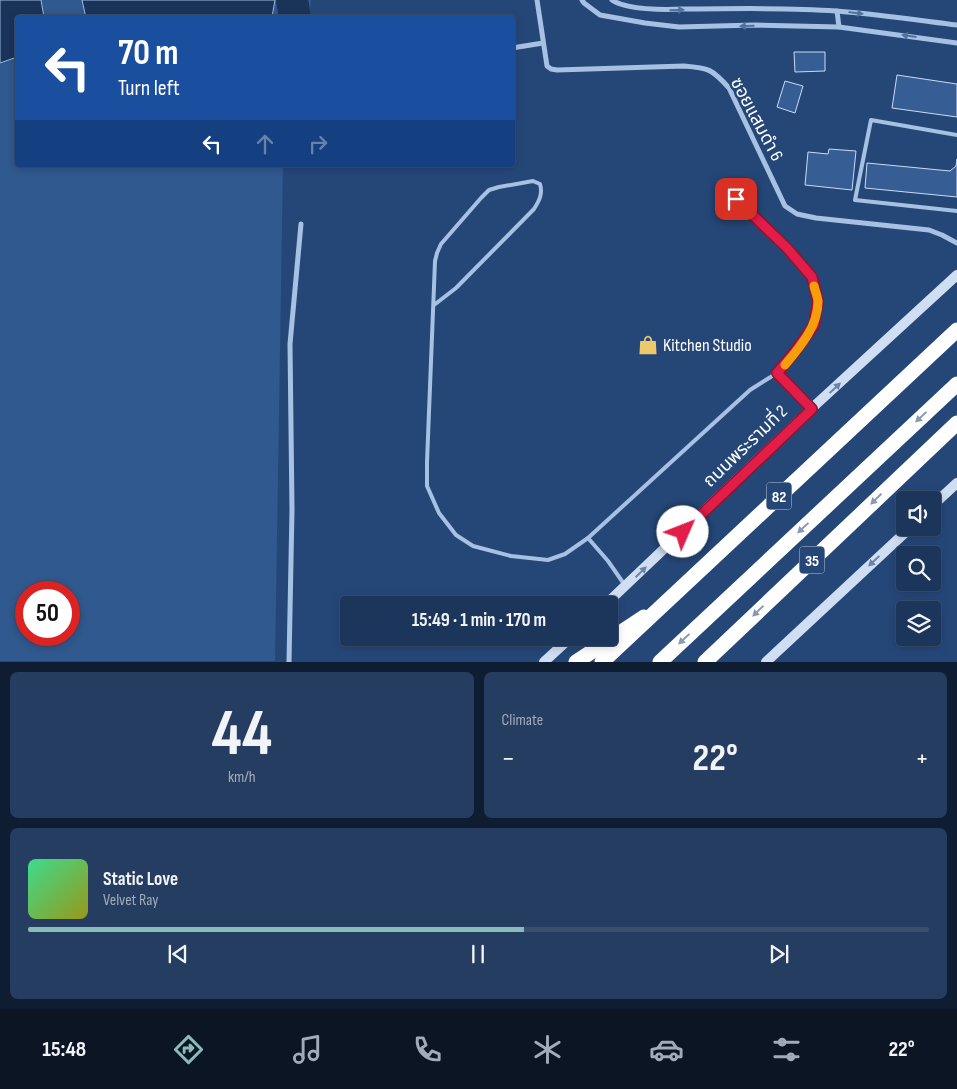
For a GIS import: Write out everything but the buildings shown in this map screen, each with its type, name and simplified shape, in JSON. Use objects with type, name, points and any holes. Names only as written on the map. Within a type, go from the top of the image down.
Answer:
[{"type":"highway","points":[[603,662],[957,332]]},
{"type":"highway","name":"82","points":[[603,662],[957,332]]},
{"type":"highway","name":"82","points":[[660,662],[957,384]]},
{"type":"highway","name":"35","points":[[708,659],[957,423]]},
{"type":"highway","points":[[576,662],[667,602]]},
{"type":"main road","name":"ถนนพระรามที่ 2","points":[[614,596],[957,275]]},
{"type":"main road","points":[[941,498],[957,483]]},
{"type":"main road","name":"35","points":[[766,662],[901,536]]},
{"type":"main road","points":[[544,662],[561,646]]},
{"type":"street","name":"ซอยแสมดำ 6","points":[[537,0],[547,66],[551,69],[684,66],[704,68],[716,74],[729,88],[785,206],[797,214],[816,218],[929,230],[957,243]]},
{"type":"street","points":[[582,0],[600,15],[645,24],[679,27],[755,25],[839,27],[957,43]]},
{"type":"street","points":[[612,0],[617,4],[667,10],[785,8],[837,11],[957,25]]},
{"type":"street","points":[[837,11],[839,27]]},
{"type":"street","points":[[515,48],[543,43]]},
{"type":"street","points":[[288,662],[292,510],[290,344],[301,224]]},
{"type":"lane","points":[[957,135],[871,120],[855,200],[957,211]]},
{"type":"lane","points":[[434,305],[456,288],[534,209],[540,199],[542,190],[540,184],[533,181],[489,190],[442,244],[437,253],[435,261],[426,462],[427,486],[439,514],[456,535],[473,546],[511,556],[548,560],[565,554],[588,538],[750,390],[777,373],[814,325],[818,301],[812,277],[787,248],[736,199]]},
{"type":"lane","points":[[777,373],[812,409]]},
{"type":"lane","points":[[588,538],[608,561],[625,586]]},
{"type":"shaded area","points":[[0,0],[41,0],[44,15],[15,15],[15,58],[0,63]]},
{"type":"shaded area","points":[[41,0],[82,0],[86,15],[44,15]]},
{"type":"shaded area","points":[[82,0],[275,0],[272,15],[85,15]]},
{"type":"shaded area","points":[[275,0],[311,0],[311,15],[273,15]]},
{"type":"shaded area","points":[[15,58],[15,167],[283,167],[275,661],[0,661],[0,63]]},
{"type":"waterway","points":[[292,0],[294,15]]},
{"type":"slow traffic","points":[[785,365],[814,325],[818,301],[814,286]]},
{"type":"place","name":"Kitchen Studio","points":[[648,345]]},
{"type":"route","points":[[683,532],[812,409],[777,373],[814,325],[818,301],[812,277],[787,248],[736,199]]}]
